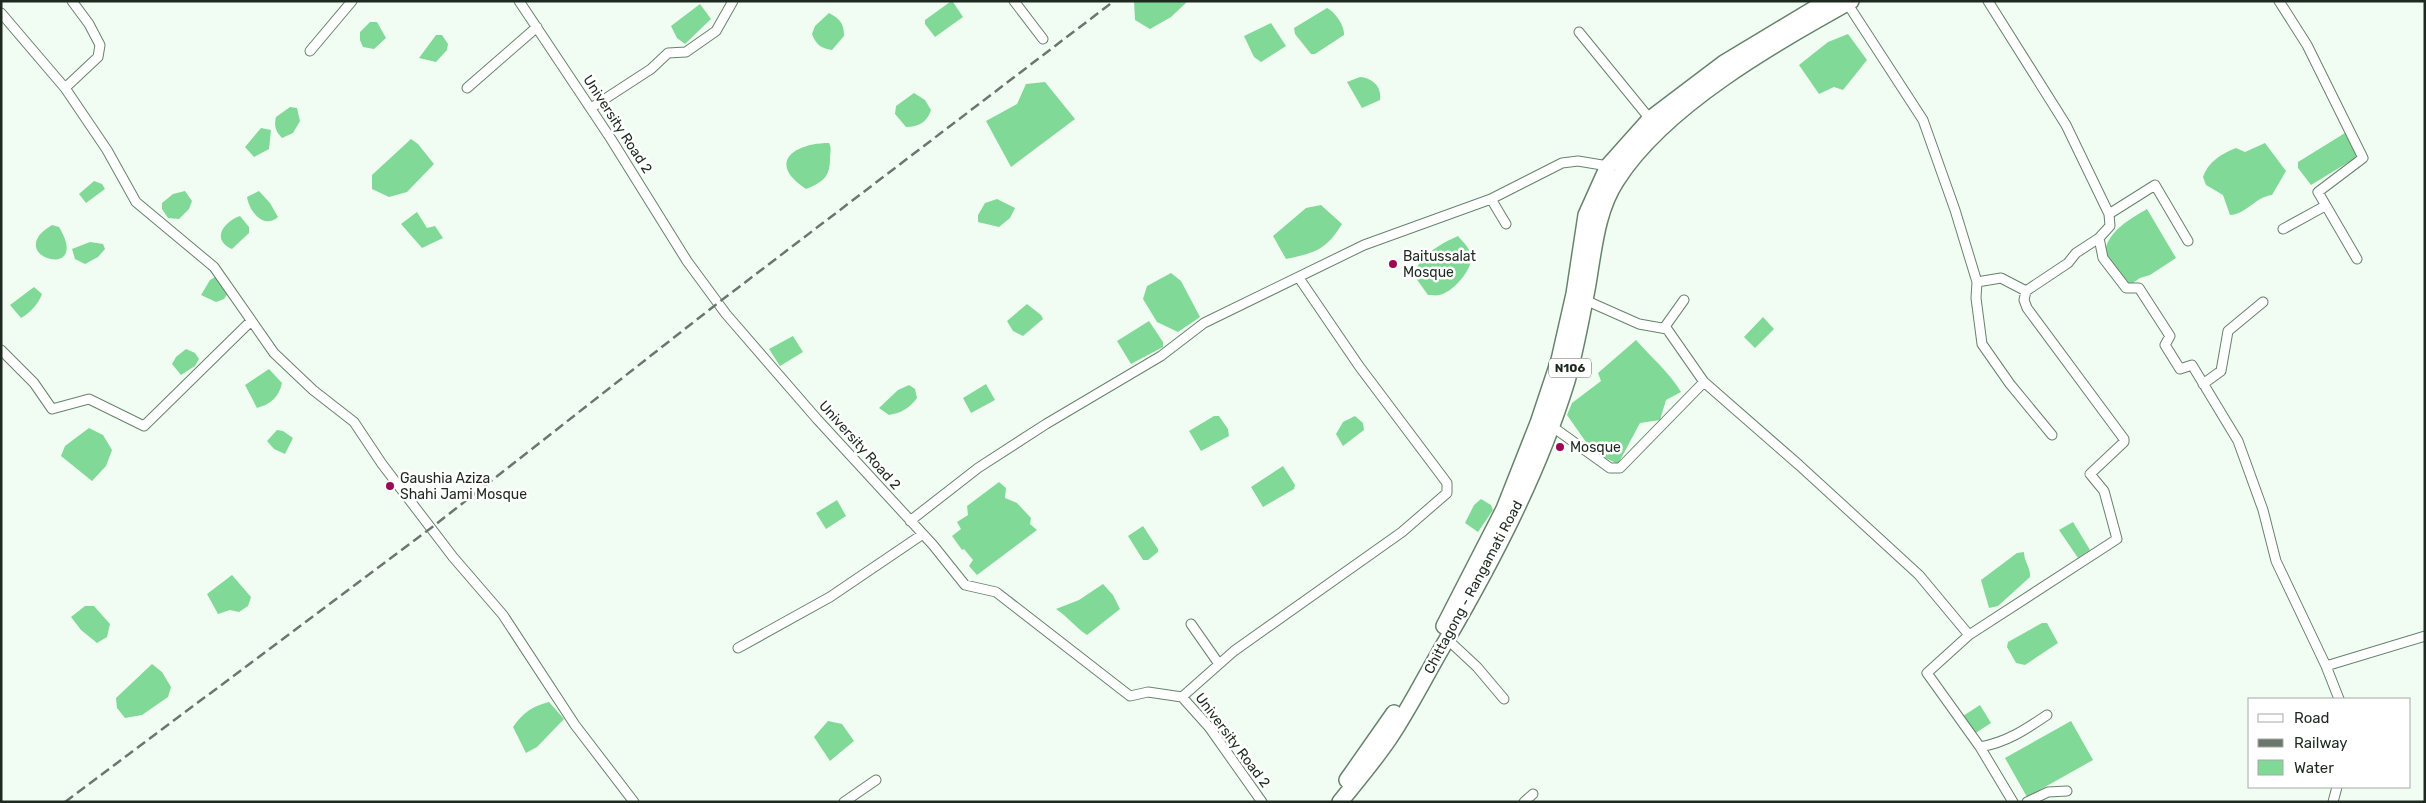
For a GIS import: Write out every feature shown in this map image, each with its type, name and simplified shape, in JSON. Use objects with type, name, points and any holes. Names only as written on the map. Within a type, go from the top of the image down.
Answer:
[{"type":"highway","name":"Chittagong - Rangamati Road","points":[[1332,802],[1393,715],[1440,634],[1504,509],[1538,423],[1559,360],[1574,294],[1586,215],[1608,166],[1650,119],[1724,63],[1827,1]]},
{"type":"highway","name":"Chittagong - Rangamati Road","points":[[1340,802],[1390,738],[1510,525],[1567,381],[1603,206],[1615,182],[1642,146],[1658,129],[1701,95],[1760,56],[1849,2]]},
{"type":"street","points":[[65,88],[98,57],[100,45],[89,24],[72,1]]},
{"type":"street","points":[[310,51],[352,1]]},
{"type":"street","name":"University Road 2","points":[[519,1],[591,108],[687,261],[718,303],[817,419],[922,534],[965,585],[996,592],[1130,696],[1148,692],[1182,697],[1209,727],[1262,802]]},
{"type":"street","points":[[591,108],[651,69],[668,53],[686,52],[716,31],[733,1]]},
{"type":"street","points":[[1014,1],[1043,39]]},
{"type":"street","points":[[1988,1],[2066,125],[2109,214],[2110,226],[2099,238],[2026,291],[2024,300],[2124,439],[2124,442],[2090,474],[2104,491],[2117,539],[1969,635],[1927,673],[1980,747],[2012,802]]},
{"type":"street","points":[[2279,1],[2307,45],[2331,90],[2363,158],[2348,172],[2318,192],[2357,259]]},
{"type":"street","points":[[1849,2],[1923,120],[1955,210],[1977,282],[1976,298],[1982,344],[2010,384],[2052,435]]},
{"type":"street","points":[[1,12],[65,88],[107,150],[136,202],[214,267],[274,353],[313,390],[354,422],[382,464],[453,557],[503,615],[575,725],[634,802]]},
{"type":"street","points":[[467,88],[538,27]]},
{"type":"street","points":[[1579,32],[1650,119]]},
{"type":"street","points":[[910,521],[978,468],[1046,424],[1161,356],[1204,323],[1364,245],[1490,199],[1562,163],[1578,161],[1608,166]]},
{"type":"street","points":[[2109,214],[2155,185],[2188,241]]},
{"type":"street","points":[[1490,199],[1506,224]]},
{"type":"street","points":[[2282,229],[2325,206]]},
{"type":"street","points":[[2099,238],[2103,258],[2126,288],[2139,288],[2170,336],[2165,345],[2180,369],[2192,365],[2238,441],[2263,510],[2276,561],[2326,666],[2338,698]]},
{"type":"street","points":[[1182,697],[1219,664],[1298,604],[1402,532],[1447,493],[1447,483],[1359,366],[1298,278]]},
{"type":"street","points":[[1977,282],[2002,278],[2026,291]]},
{"type":"street","points":[[1585,300],[1639,324],[1664,328],[1670,332],[1704,382],[1919,575],[1969,635]]},
{"type":"street","points":[[1664,328],[1684,300]]},
{"type":"street","points":[[2203,384],[2220,371],[2228,331],[2263,302]]},
{"type":"street","points":[[1,350],[34,383],[52,409],[89,399],[144,426],[251,321]]},
{"type":"street","points":[[1550,425],[1610,468],[1620,468],[1704,382]]},
{"type":"street","points":[[738,648],[830,597],[922,534]]},
{"type":"street","points":[[1191,624],[1219,664]]},
{"type":"street","points":[[2326,666],[2425,636]]},
{"type":"street","points":[[1447,639],[1477,667],[1504,699]]},
{"type":"street","points":[[1980,747],[2000,743],[2017,735],[2047,715]]},
{"type":"street","points":[[844,802],[876,780]]},
{"type":"street","points":[[2333,802],[2338,788]]},
{"type":"street","points":[[2027,802],[2048,792],[2067,790]]},
{"type":"street","points":[[1524,802],[1533,794]]},
{"type":"water","points":[[1134,1],[1188,1],[1171,17],[1150,29],[1135,20]]},
{"type":"water","points":[[950,2],[953,2],[963,17],[935,37],[925,24],[925,20]]},
{"type":"water","points":[[700,4],[711,19],[685,44],[677,38],[671,26]]},
{"type":"water","points":[[1327,8],[1339,20],[1344,35],[1315,54],[1311,54],[1295,34],[1294,28]]},
{"type":"water","points":[[829,13],[841,22],[844,32],[844,36],[832,50],[819,45],[812,34],[815,26]]},
{"type":"water","points":[[370,22],[377,22],[386,38],[374,49],[363,47],[360,40],[360,32]]},
{"type":"water","points":[[1271,23],[1286,46],[1261,62],[1254,57],[1244,36]]},
{"type":"water","points":[[1848,34],[1867,60],[1843,90],[1834,87],[1819,94],[1799,65],[1828,42]]},
{"type":"water","points":[[436,35],[442,35],[448,44],[447,50],[436,62],[419,58]]},
{"type":"water","points":[[1360,77],[1372,81],[1378,87],[1380,95],[1380,100],[1362,108],[1347,82]]},
{"type":"water","points":[[1045,82],[1075,119],[1011,167],[986,121],[1017,104],[1026,84]]},
{"type":"water","points":[[914,93],[925,100],[931,110],[922,123],[906,127],[895,114],[896,106]]},
{"type":"water","points":[[290,107],[297,108],[300,121],[293,133],[282,138],[276,128],[276,117]]},
{"type":"water","points":[[261,128],[271,130],[269,149],[254,157],[245,147]]},
{"type":"water","points":[[2345,133],[2357,157],[2311,185],[2298,168],[2298,162]]},
{"type":"water","points":[[411,139],[418,144],[434,164],[407,192],[389,197],[372,189],[372,175]]},
{"type":"water","points":[[829,143],[831,149],[830,165],[827,175],[817,184],[806,189],[794,180],[788,171],[786,163],[789,156],[805,147]]},
{"type":"water","points":[[2265,143],[2286,171],[2272,195],[2266,196],[2241,212],[2230,215],[2223,195],[2206,185],[2203,177],[2205,172],[2216,159],[2230,150],[2236,148],[2245,152]]},
{"type":"water","points":[[94,181],[102,184],[105,189],[86,203],[79,194]]},
{"type":"water","points":[[185,191],[192,201],[189,209],[179,219],[168,218],[162,209],[162,203],[173,194]]},
{"type":"water","points":[[259,191],[270,203],[278,217],[273,220],[263,220],[258,217],[248,202],[247,197]]},
{"type":"water","points":[[997,199],[1015,208],[1010,218],[999,227],[978,222],[978,215],[985,203]]},
{"type":"water","points":[[1321,205],[1342,224],[1331,240],[1319,249],[1305,255],[1286,259],[1273,236],[1306,208]]},
{"type":"water","points":[[2147,209],[2176,258],[2130,285],[2123,282],[2105,252],[2110,238],[2115,232],[2127,221]]},
{"type":"water","points":[[417,212],[427,228],[435,226],[443,238],[422,248],[401,224]]},
{"type":"water","points":[[240,216],[249,227],[249,233],[232,249],[222,241],[222,231],[229,222]]},
{"type":"water","points":[[52,225],[59,227],[66,244],[65,255],[58,259],[49,259],[40,254],[36,246],[39,236]]},
{"type":"water","points":[[1458,236],[1466,245],[1471,255],[1471,261],[1466,273],[1450,290],[1438,295],[1428,295],[1413,274],[1426,256]]},
{"type":"water","points":[[90,242],[103,244],[105,249],[98,257],[85,264],[75,259],[72,249]]},
{"type":"water","points":[[1171,273],[1181,281],[1200,317],[1178,332],[1157,322],[1143,299],[1147,286]]},
{"type":"water","points":[[215,277],[223,284],[228,293],[224,299],[216,302],[201,295],[210,280]]},
{"type":"water","points":[[34,287],[42,294],[34,308],[21,318],[10,305]]},
{"type":"water","points":[[1027,304],[1041,315],[1043,319],[1023,336],[1013,331],[1007,321]]},
{"type":"water","points":[[1763,317],[1774,329],[1755,348],[1744,337]]},
{"type":"water","points":[[1149,321],[1163,342],[1163,347],[1131,364],[1117,341]]},
{"type":"water","points":[[793,336],[803,352],[780,366],[769,349]]},
{"type":"water","points":[[1636,340],[1666,372],[1681,392],[1666,400],[1660,420],[1640,423],[1618,464],[1593,452],[1567,415],[1572,403],[1601,381],[1598,373]]},
{"type":"water","points":[[186,349],[195,353],[199,359],[195,366],[181,375],[172,364],[176,357]]},
{"type":"water","points":[[269,369],[282,383],[281,388],[274,399],[257,408],[245,385]]},
{"type":"water","points":[[986,384],[995,400],[971,413],[963,398]]},
{"type":"water","points":[[909,385],[915,389],[917,398],[908,407],[889,415],[879,408],[898,390]]},
{"type":"water","points":[[1214,416],[1219,416],[1228,429],[1229,436],[1201,451],[1189,431]]},
{"type":"water","points":[[1355,416],[1363,423],[1364,430],[1343,446],[1336,434],[1343,422]]},
{"type":"water","points":[[89,428],[103,435],[112,450],[106,466],[92,481],[61,456],[65,446]]},
{"type":"water","points":[[277,430],[283,431],[293,438],[285,454],[274,449],[267,441]]},
{"type":"water","points":[[1283,466],[1295,485],[1294,489],[1263,507],[1251,487]]},
{"type":"water","points":[[999,482],[1006,488],[1005,498],[1017,503],[1031,518],[1030,524],[1037,530],[977,575],[969,566],[973,560],[964,549],[962,550],[952,536],[961,529],[957,522],[968,515],[967,506]]},
{"type":"water","points":[[1481,499],[1491,505],[1493,510],[1478,532],[1465,523],[1474,505]]},
{"type":"water","points":[[837,500],[846,516],[826,529],[816,513]]},
{"type":"water","points":[[2073,522],[2090,550],[2078,558],[2059,530]]},
{"type":"water","points":[[1143,526],[1158,549],[1158,552],[1148,560],[1143,560],[1128,536]]},
{"type":"water","points":[[2024,552],[2030,577],[1998,606],[1989,608],[1981,580],[2017,553]]},
{"type":"water","points":[[232,575],[251,597],[248,606],[239,612],[230,610],[218,614],[207,594]]},
{"type":"water","points":[[1103,584],[1113,595],[1120,609],[1087,635],[1056,609],[1079,600]]},
{"type":"water","points":[[85,606],[94,606],[110,624],[107,637],[97,643],[81,630],[71,617]]},
{"type":"water","points":[[2042,623],[2047,623],[2058,643],[2025,665],[2016,663],[2007,647],[2008,642]]},
{"type":"water","points":[[152,664],[162,672],[171,687],[168,697],[142,715],[125,718],[117,708],[116,698]]},
{"type":"water","points":[[549,702],[564,719],[537,747],[526,753],[513,727],[528,711]]},
{"type":"water","points":[[1980,705],[1991,723],[1974,734],[1963,716]]},
{"type":"water","points":[[828,721],[842,724],[854,741],[830,761],[814,737]]},
{"type":"water","points":[[2071,721],[2093,760],[2027,797],[2005,758]]},
{"type":"railway","points":[[65,802],[431,528],[718,303],[1114,1]]},
{"type":"place","name":"Baitussalat Mosque","points":[[1393,264]]},
{"type":"place","name":"Mosque","points":[[1560,447]]},
{"type":"place","name":"Gaushia Aziza Shahi Jami Mosque","points":[[390,486]]}]
